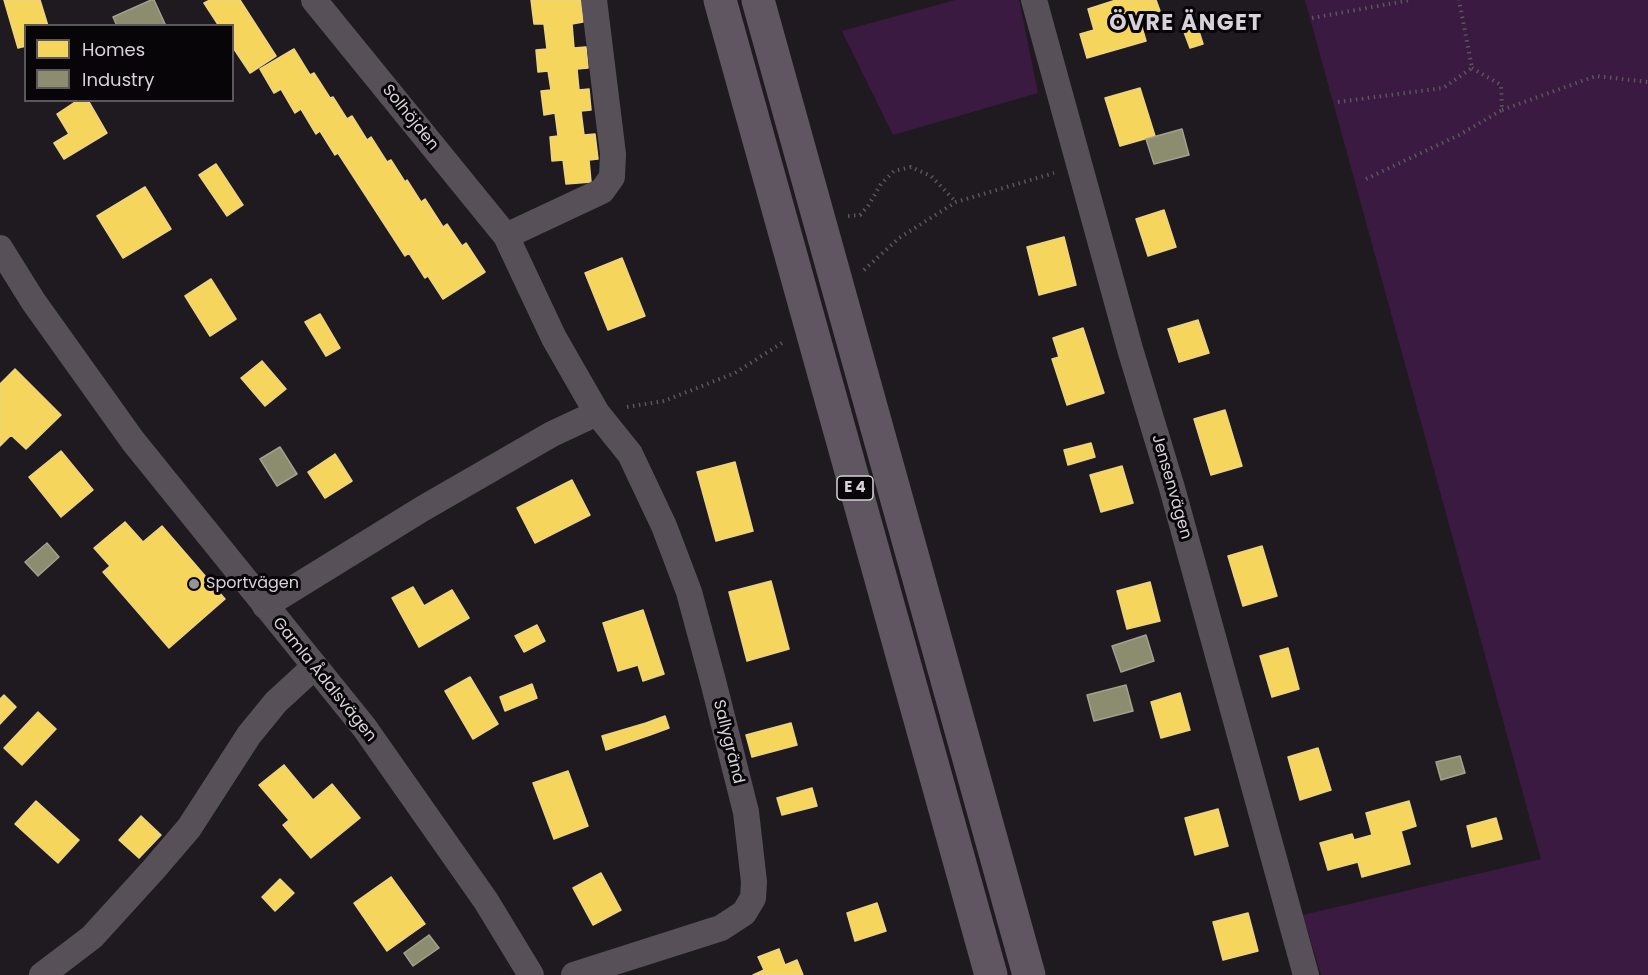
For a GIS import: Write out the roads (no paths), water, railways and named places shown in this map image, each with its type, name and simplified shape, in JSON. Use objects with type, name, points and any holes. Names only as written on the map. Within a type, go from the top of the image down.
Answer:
[{"type":"highway","name":"E 4","points":[[720,0],[991,975]]},
{"type":"highway","name":"E 4","points":[[758,0],[1029,975]]},
{"type":"street","name":"Solhöjden","points":[[314,0],[506,236],[554,338],[597,413]]},
{"type":"street","points":[[506,236],[602,191],[612,177],[614,154],[594,0]]},
{"type":"street","name":"Jensenvägen","points":[[1034,0],[1306,975]]},
{"type":"street","name":"Gamla Ådalsvägen","points":[[0,248],[33,301],[133,441],[364,727],[486,901],[531,975]]},
{"type":"street","points":[[265,606],[422,509],[552,434],[597,413]]},
{"type":"street","name":"Sallygränd","points":[[574,975],[721,928],[744,913],[753,898],[754,882],[746,812],[689,592],[664,526],[630,454],[597,413]]},
{"type":"street","points":[[42,975],[92,937],[153,870],[189,828],[249,735],[276,702],[314,667]]},
{"type":"place","name":"Sportvägen","points":[[194,584]]},
{"type":"district","name":"ÖVRE ÄNGET","points":[[1186,24]]}]
